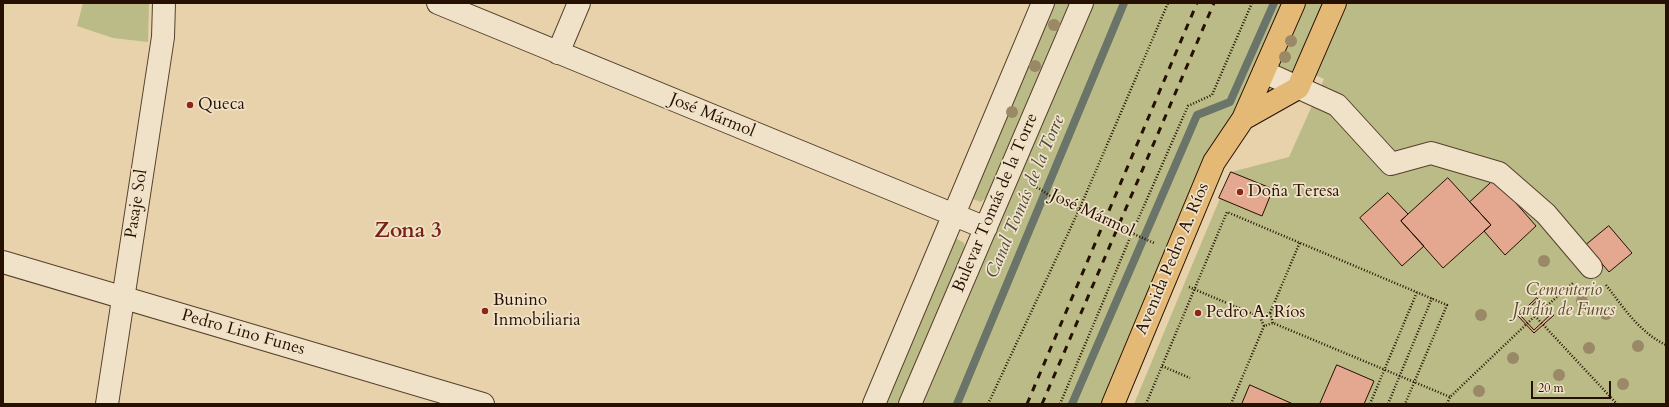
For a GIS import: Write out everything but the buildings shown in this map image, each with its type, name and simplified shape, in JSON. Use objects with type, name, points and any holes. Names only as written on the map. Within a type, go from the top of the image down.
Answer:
[{"type":"main road","name":"Avenida Pedro A. Ríos","points":[[1113,404],[1214,162],[1243,118],[1294,3]]},
{"type":"main road","points":[[1298,88],[1335,3]]},
{"type":"main road","name":"Avenida Pedro A. Ríos","points":[[1243,118],[1298,88]]},
{"type":"street","name":"Pasaje Sol","points":[[106,404],[163,37],[164,3]]},
{"type":"street","name":"José Mármol","points":[[438,3],[986,228]]},
{"type":"street","points":[[558,53],[579,3]]},
{"type":"street","name":"Bulevar Tomás de la Torre","points":[[874,404],[1043,3]]},
{"type":"street","name":"Bulevar Tomás de la Torre","points":[[910,404],[1082,3]]},
{"type":"street","points":[[1264,72],[1336,104],[1391,164],[1431,153],[1499,173],[1546,214],[1591,267]]},
{"type":"street","name":"Pedro Lino Funes","points":[[3,262],[453,400],[483,404]]},
{"type":"path","points":[[988,404],[1079,210],[1168,3]]},
{"type":"path","points":[[1060,404],[1132,233],[1188,106],[1212,95],[1252,3]]},
{"type":"path","name":"José Mármol","points":[[1040,188],[1053,198],[1145,240]]},
{"type":"path","points":[[1146,404],[1227,212],[1447,305],[1405,404]]},
{"type":"path","points":[[1273,323],[1270,313],[1300,242]]},
{"type":"path","points":[[1447,404],[1450,397],[1535,316],[1591,267],[1637,324],[1655,339],[1666,345]]},
{"type":"path","points":[[1166,277],[1260,317],[1264,326],[1231,404]]},
{"type":"path","points":[[1370,404],[1417,292]]},
{"type":"path","points":[[1388,404],[1432,298]]},
{"type":"path","points":[[1260,317],[1270,313]]},
{"type":"path","points":[[1535,316],[1617,404]]},
{"type":"path","points":[[1264,326],[1273,323],[1450,397]]},
{"type":"path","points":[[1162,366],[1190,378]]},
{"type":"green space","points":[[83,3],[149,3],[148,42],[113,38],[77,26]]},
{"type":"green space","points":[[1052,3],[1071,3],[988,196],[981,202],[973,199],[972,190]]},
{"type":"green space","name":"Cementerio Jardín de Funes","points":[[1082,3],[1666,3],[1666,404],[1134,404],[1231,172],[1289,157],[1324,79],[1306,71],[1243,119],[1113,404],[910,404]]},
{"type":"green space","points":[[957,239],[964,243],[965,250],[901,404],[882,404],[950,242]]},
{"type":"waterway","name":"Canal Tomás de la Torre","points":[[957,404],[1124,3]]},
{"type":"waterway","points":[[1072,404],[1197,115],[1230,102],[1274,3]]},
{"type":"railway","points":[[1027,404],[1197,3]]},
{"type":"railway","points":[[1042,404],[1214,3]]},
{"type":"place","name":"Queca","points":[[190,105]]},
{"type":"place","name":"Doña Teresa","points":[[1240,192]]},
{"type":"place","name":"Bunino Inmobiliaria","points":[[485,311]]},
{"type":"place","name":"Pedro A. Ríos","points":[[1198,313]]},
{"type":"district","name":"Zona 3","points":[[408,232]]}]
